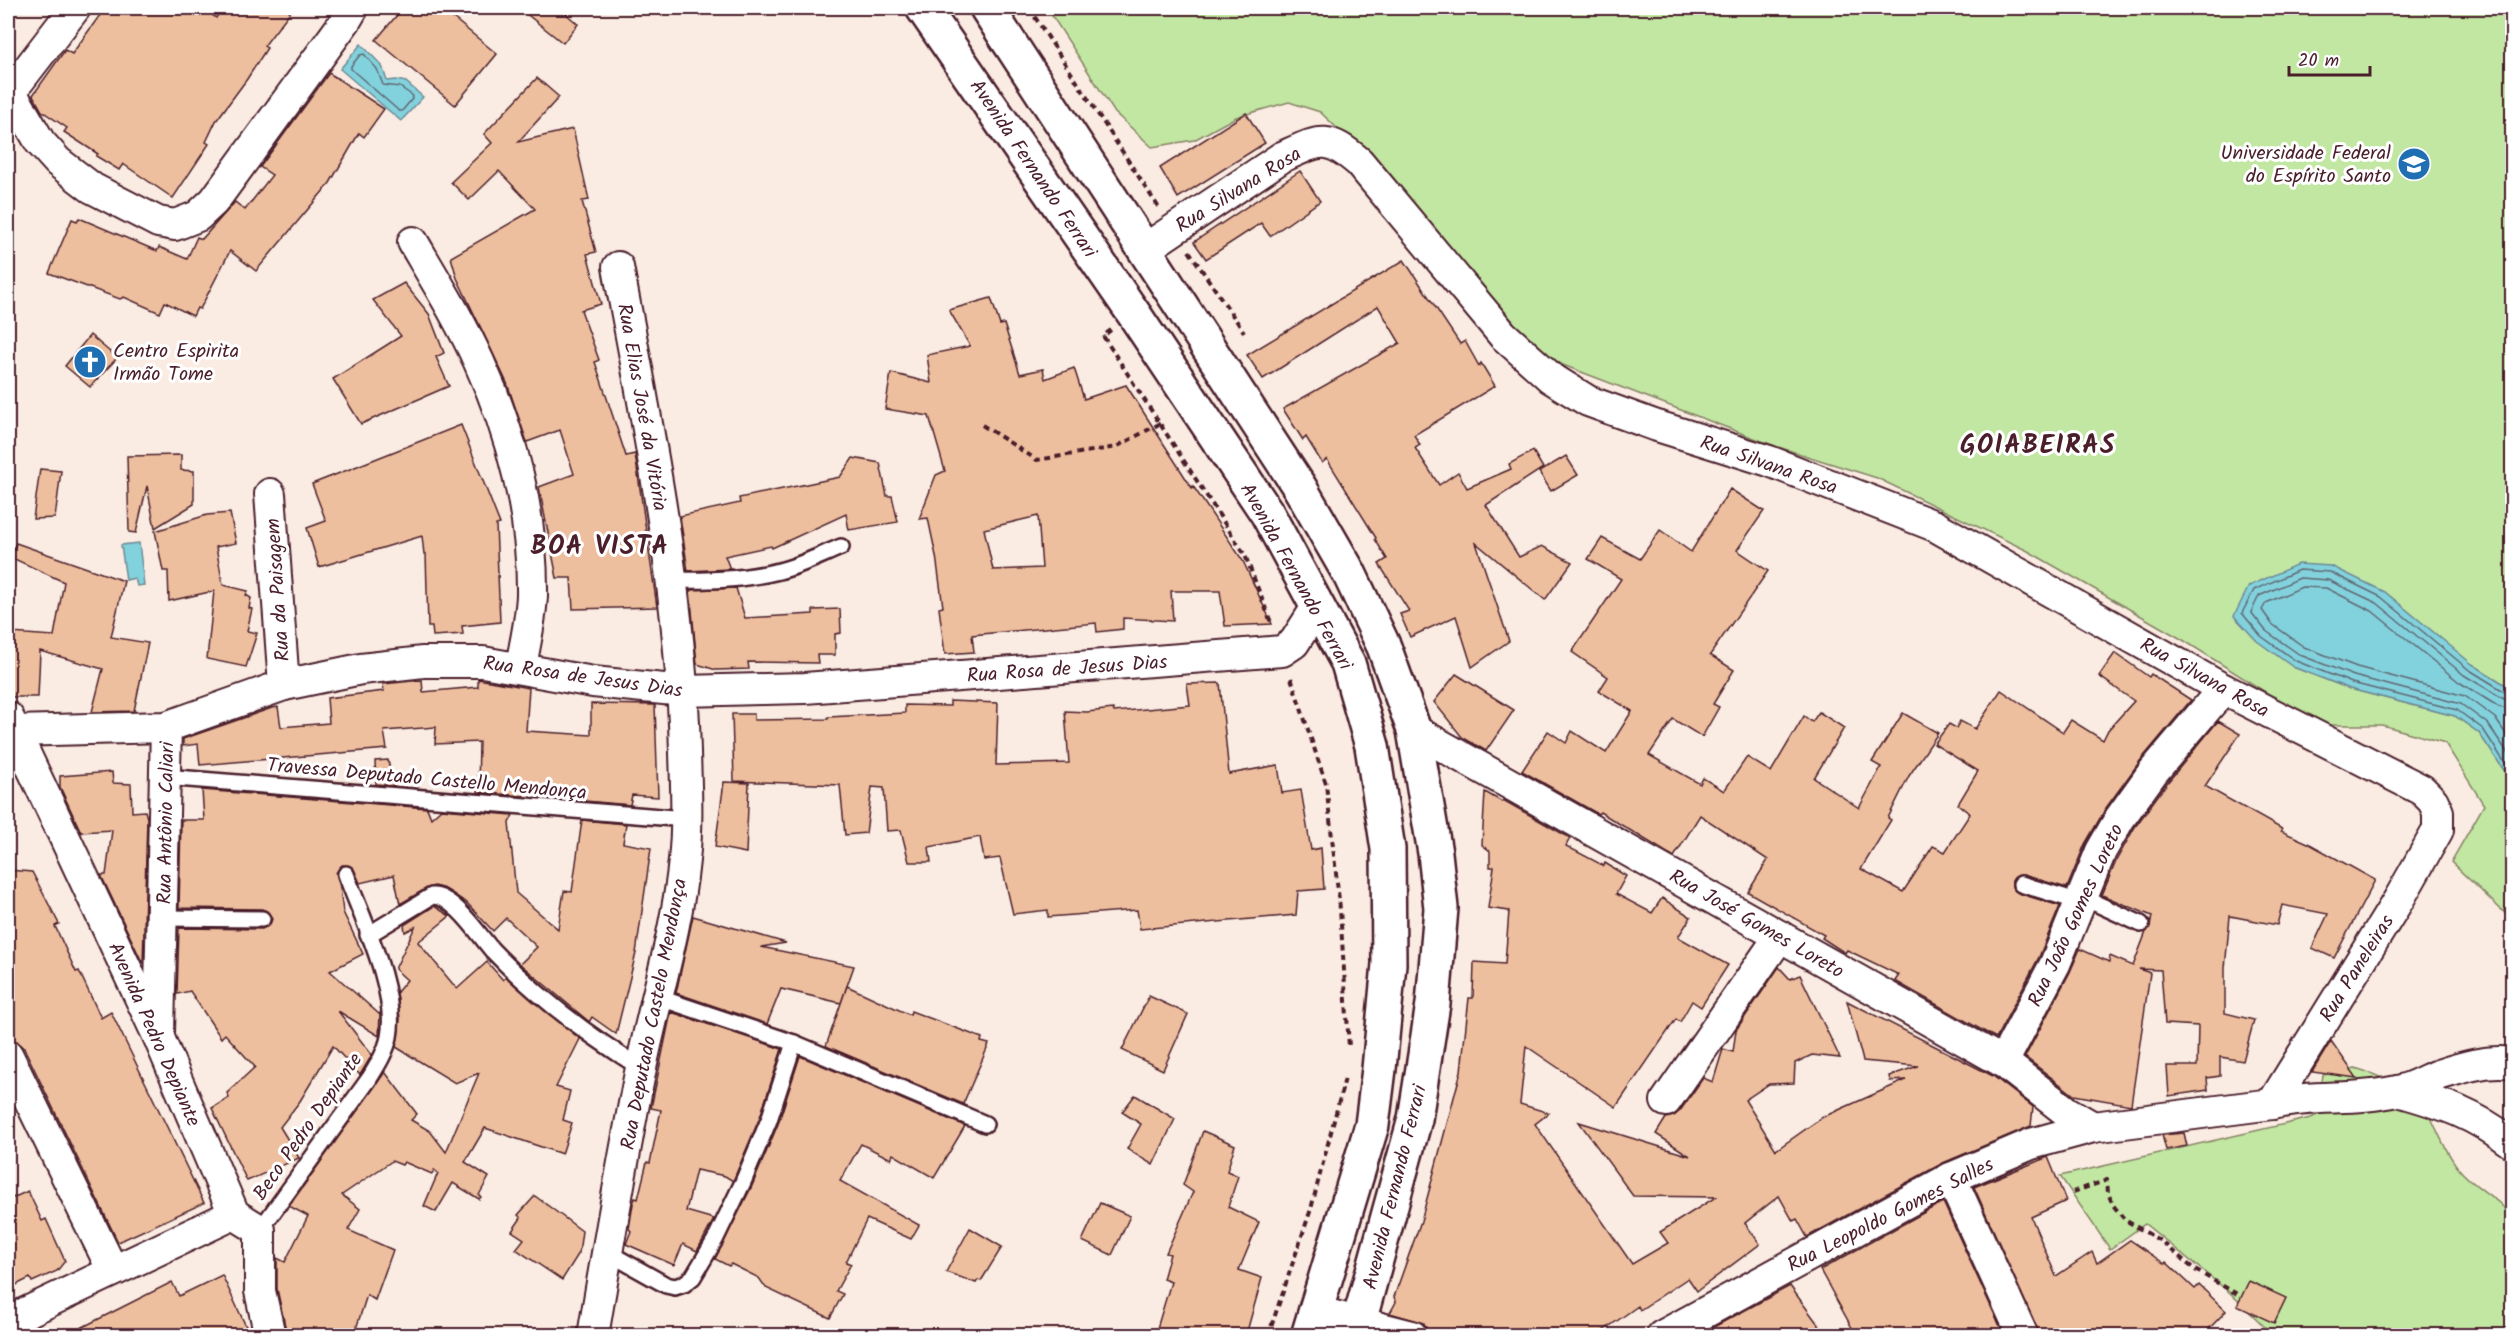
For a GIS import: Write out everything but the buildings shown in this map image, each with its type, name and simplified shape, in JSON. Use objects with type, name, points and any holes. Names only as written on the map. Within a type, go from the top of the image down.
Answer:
[{"type":"main road","name":"Avenida Fernando Ferrari","points":[[923,8],[1260,503],[1347,663],[1372,746],[1388,849],[1389,964],[1372,1125],[1312,1323]]},
{"type":"main road","name":"Avenida Fernando Ferrari","points":[[987,8],[1300,488],[1349,573],[1384,647],[1414,730],[1436,853],[1441,908],[1432,1004],[1415,1119],[1357,1329]]},
{"type":"street","points":[[75,8],[8,92],[40,142],[58,162],[92,188],[158,222],[175,225],[198,216],[214,201],[346,21],[353,8]]},
{"type":"street","name":"Rua Silvana Rosa","points":[[1145,249],[1282,157],[1326,141],[1340,146],[1359,162],[1503,335],[1551,378],[1588,401],[1654,425],[1768,461],[1935,526],[2223,689],[2422,790],[2435,807],[2438,830]]},
{"type":"street","points":[[414,242],[479,362],[518,471],[530,537],[532,597],[521,667]]},
{"type":"street","name":"Rua Elias José da Vitória","points":[[618,267],[655,466],[684,691]]},
{"type":"street","name":"Rua da Paisagem","points":[[270,495],[284,685]]},
{"type":"street","points":[[1282,651],[1294,643],[1317,606]]},
{"type":"street","name":"Rua Rosa de Jesus Dias","points":[[10,728],[166,727],[284,685],[361,669],[423,662],[483,662],[521,667],[592,682],[684,691],[805,688],[1282,651]]},
{"type":"street","name":"Rua João Gomes Loreto","points":[[2003,1062],[2055,964],[2101,851],[2120,818],[2153,772],[2223,689]]},
{"type":"street","name":"Rua Deputado Castelo Mendonça","points":[[593,1335],[641,1068],[675,924],[684,860],[686,819],[684,691]]},
{"type":"street","name":"Rua Antônio Caliari","points":[[159,1038],[164,918],[166,727]]},
{"type":"street","name":"Avenida Pedro Depiante","points":[[10,728],[159,1038],[234,1214]]},
{"type":"street","name":"Rua José Gomes Loreto","points":[[1414,730],[2003,1062],[2067,1112],[2093,1127]]},
{"type":"street","name":"Rua Paneleiras","points":[[2272,1104],[2399,899],[2438,830]]},
{"type":"street","points":[[1666,1101],[1780,936]]},
{"type":"street","points":[[8,1056],[113,1271]]},
{"type":"street","points":[[2398,1091],[2436,1076],[2474,1066],[2495,1061],[2512,1063]]},
{"type":"street","points":[[2398,1091],[2443,1104],[2486,1124],[2512,1143]]},
{"type":"street","name":"Rua Leopoldo Gomes Salles","points":[[1662,1335],[1951,1178],[2031,1144],[2093,1127],[2272,1104],[2298,1098],[2341,1099],[2398,1091]]},
{"type":"street","points":[[1951,1178],[2023,1335]]},
{"type":"street","points":[[8,1321],[234,1214],[260,1230],[260,1291],[270,1335]]},
{"type":"street","points":[[1312,1323],[1412,1335]]},
{"type":"lane","points":[[671,580],[723,581],[748,578],[782,571],[841,547]]},
{"type":"lane","name":"Travessa Deputado Castello Mendonça","points":[[164,777],[686,819]]},
{"type":"lane","name":"Beco Pedro Depiante","points":[[260,1230],[369,1079],[382,1056],[389,1037],[387,993],[380,965],[346,874]]},
{"type":"lane","points":[[2021,884],[2081,900],[2141,924]]},
{"type":"lane","points":[[368,935],[424,900],[438,896],[453,905],[493,951],[551,1006],[594,1039],[641,1068]]},
{"type":"lane","name":"Rua Antônio Caliari","points":[[164,918],[262,919]]},
{"type":"lane","points":[[657,996],[794,1043],[985,1124]]},
{"type":"lane","points":[[607,1252],[666,1285],[675,1287],[693,1277],[715,1240],[743,1182],[769,1120],[794,1043]]},
{"type":"path","points":[[1029,8],[1153,200],[1244,332]]},
{"type":"path","points":[[1103,336],[1245,555],[1282,651],[1326,784],[1340,909],[1349,1051]]},
{"type":"path","points":[[982,425],[1038,460],[1116,447],[1161,423]]},
{"type":"path","points":[[1268,1335],[1311,1209],[1347,1074]]},
{"type":"path","points":[[2073,1192],[2107,1180],[2108,1193],[2113,1206],[2125,1220],[2161,1241],[2181,1260],[2202,1275],[2239,1295]]},
{"type":"green space","points":[[1047,8],[2512,8],[2512,689],[2472,664],[2293,667],[2350,689],[2455,716],[2479,733],[2506,773],[2512,792],[2512,920],[2451,862],[2484,805],[2445,743],[2382,725],[2318,725],[2183,640],[2028,551],[1877,478],[1775,446],[1563,365],[1529,346],[1405,193],[1320,112],[1289,102],[1236,117],[1194,140],[1152,147],[1115,113]]},
{"type":"green space","points":[[2355,1068],[2395,1084],[2422,1104],[2459,1169],[2500,1204],[2512,1218],[2512,1335],[2273,1335],[2229,1292],[2145,1224],[2110,1249],[2060,1176],[2311,1118],[2317,1115],[2323,1075]]},
{"type":"water","points":[[361,44],[382,66],[387,81],[406,82],[423,97],[401,121],[340,69]]},
{"type":"water","points":[[139,543],[144,585],[137,586],[135,578],[126,580],[121,545]]},
{"type":"water","points":[[2298,564],[2331,566],[2385,592],[2472,664],[2512,689],[2512,792],[2506,773],[2479,733],[2455,716],[2350,689],[2293,667],[2257,641],[2234,616],[2249,586]]},
{"type":"place","name":"Universidade Federal do Espírito Santo","points":[[2414,164]]},
{"type":"place","name":"Centro Espirita Irmão Tome","points":[[90,362]]},
{"type":"district","name":"GOIABEIRAS","points":[[2038,444]]},
{"type":"district","name":"BOA VISTA","points":[[600,545]]}]
